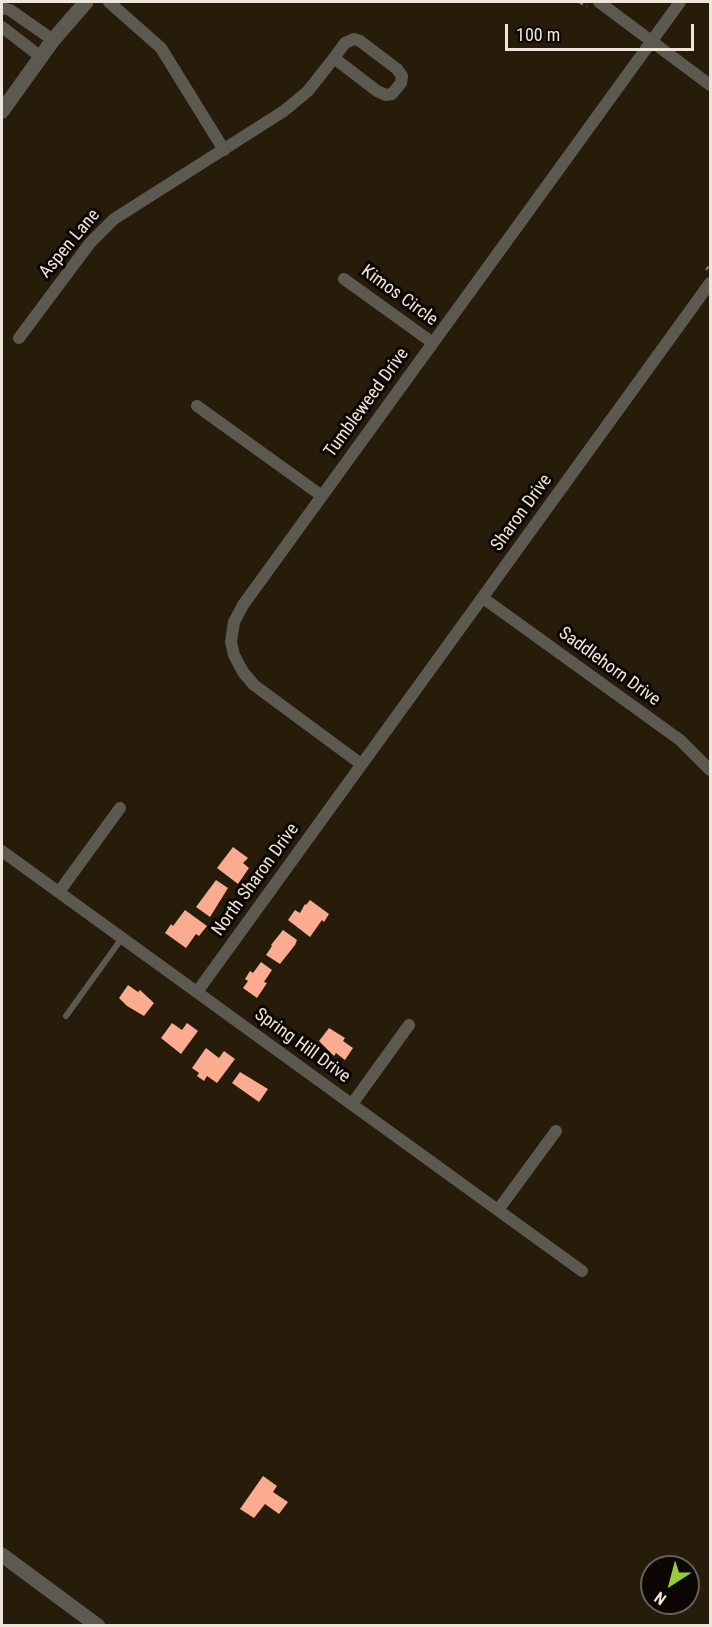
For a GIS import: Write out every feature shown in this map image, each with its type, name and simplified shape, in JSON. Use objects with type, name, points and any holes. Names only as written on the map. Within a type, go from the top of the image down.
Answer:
[{"type":"street","points":[[2,111],[53,40],[86,2]]},
{"type":"street","points":[[109,2],[161,48],[224,150]]},
{"type":"street","points":[[599,2],[711,85]]},
{"type":"street","name":"Tumbleweed Drive","points":[[361,764],[254,685],[236,661],[231,642],[234,622],[243,605],[680,2]]},
{"type":"street","points":[[2,8],[10,10],[53,40]]},
{"type":"street","points":[[2,27],[41,57]]},
{"type":"street","name":"Aspen Lane","points":[[19,338],[90,243],[114,219],[284,111],[308,92],[333,58],[345,43],[354,39],[360,41],[397,69],[402,76],[401,83],[392,94],[386,95],[377,91],[333,58]]},
{"type":"street","name":"Kimos Circle","points":[[344,279],[433,343]]},
{"type":"street","name":"Sharon Drive","points":[[361,764],[711,283]]},
{"type":"street","points":[[197,406],[322,496]]},
{"type":"street","name":"Saddlehorn Drive","points":[[483,598],[680,740],[710,767]]},
{"type":"street","name":"North Sharon Drive","points":[[197,992],[361,764]]},
{"type":"street","points":[[59,892],[120,808]]},
{"type":"street","name":"Spring Hill Drive","points":[[2,851],[582,1271]]},
{"type":"street","points":[[351,1104],[409,1025]]},
{"type":"street","points":[[498,1210],[556,1131]]},
{"type":"street","points":[[2,1556],[98,1626]]},
{"type":"lane","points":[[66,1016],[122,939]]},
{"type":"building","points":[[233,847],[248,858],[243,863],[249,868],[238,884],[217,868]]},
{"type":"building","points":[[216,880],[228,888],[210,917],[196,907]]},
{"type":"building","points":[[310,900],[329,914],[310,937],[288,920],[295,910],[300,913]]},
{"type":"building","points":[[185,910],[207,926],[199,936],[196,934],[186,948],[165,933]]},
{"type":"building","points":[[283,930],[297,940],[280,964],[266,955]]},
{"type":"building","points":[[261,962],[272,970],[257,998],[243,988],[248,981],[245,979],[250,971],[253,973]]},
{"type":"building","points":[[128,985],[138,992],[140,990],[154,1003],[144,1016],[127,1006],[119,998]]},
{"type":"building","points":[[172,1023],[182,1030],[187,1023],[198,1031],[181,1054],[161,1038]]},
{"type":"building","points":[[329,1028],[345,1038],[343,1041],[353,1048],[345,1060],[336,1053],[334,1056],[319,1041]]},
{"type":"building","points":[[206,1048],[219,1058],[224,1051],[235,1059],[217,1083],[207,1076],[204,1081],[192,1068]]},
{"type":"building","points":[[240,1072],[268,1089],[259,1102],[232,1083]]},
{"type":"building","points":[[263,1476],[277,1486],[273,1492],[288,1502],[279,1514],[265,1504],[254,1518],[240,1509]]}]
